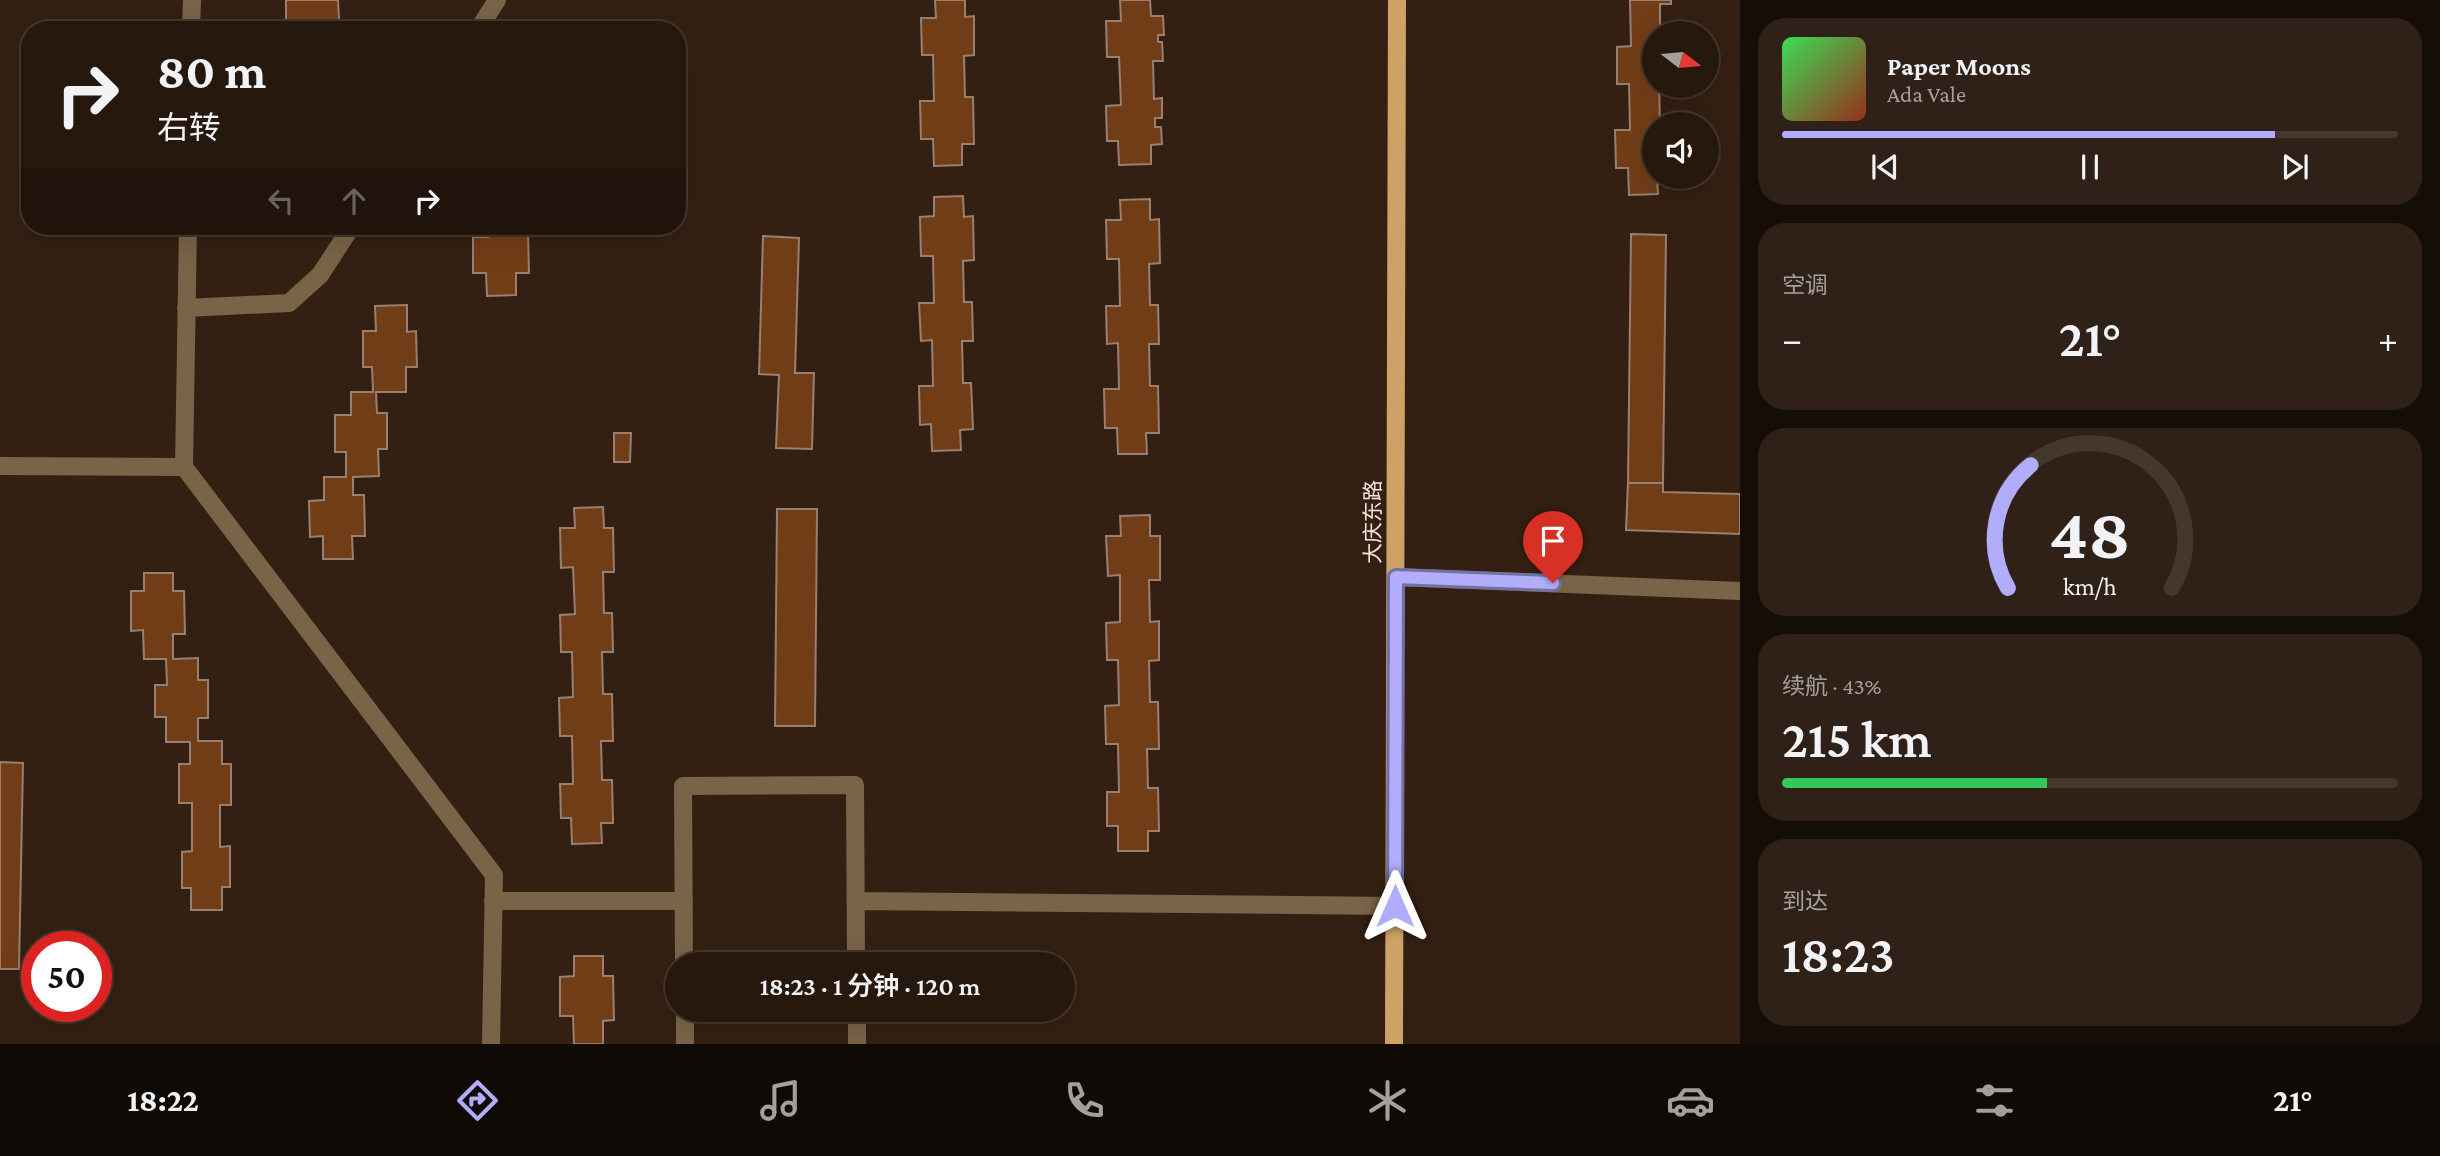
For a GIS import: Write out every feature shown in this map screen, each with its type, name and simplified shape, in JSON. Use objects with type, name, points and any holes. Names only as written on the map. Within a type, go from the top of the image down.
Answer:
[{"type":"main road","name":"大庆东路","points":[[1394,1044],[1397,0]]},
{"type":"lane","points":[[191,21],[192,0]]},
{"type":"lane","points":[[484,21],[497,0]]},
{"type":"lane","points":[[188,235],[184,467],[494,875],[491,1044]]},
{"type":"lane","points":[[186,308],[289,303],[320,275],[346,235]]},
{"type":"lane","points":[[0,466],[184,467]]},
{"type":"lane","points":[[1396,577],[1740,591]]},
{"type":"lane","points":[[684,952],[683,786],[855,785],[856,952]]},
{"type":"lane","points":[[494,901],[684,901]]},
{"type":"lane","points":[[856,901],[1395,906]]},
{"type":"lane","points":[[685,1022],[685,1044]]},
{"type":"lane","points":[[857,1022],[857,1044]]},
{"type":"building","points":[[286,0],[338,0],[339,20],[286,21]]},
{"type":"building","points":[[935,0],[965,0],[965,17],[974,16],[974,55],[964,56],[965,97],[973,97],[974,144],[962,144],[962,165],[934,166],[933,139],[921,139],[920,101],[934,101],[933,55],[922,55],[921,18],[936,18]]},
{"type":"building","points":[[1120,0],[1150,0],[1151,16],[1163,16],[1164,35],[1158,35],[1158,42],[1162,42],[1163,61],[1153,61],[1154,99],[1162,98],[1162,118],[1155,118],[1155,127],[1161,127],[1162,144],[1151,145],[1151,164],[1119,165],[1118,141],[1107,141],[1106,106],[1121,105],[1119,57],[1107,57],[1106,21],[1121,21]]},
{"type":"building","points":[[1630,0],[1671,0],[1671,4],[1660,4],[1660,21],[1642,21],[1642,98],[1659,98],[1660,112],[1642,112],[1642,189],[1658,189],[1658,194],[1629,195],[1628,168],[1616,168],[1615,130],[1630,130],[1629,84],[1617,84],[1617,47],[1631,46]]},
{"type":"building","points":[[963,196],[964,217],[973,216],[974,260],[963,261],[964,302],[972,302],[973,341],[962,341],[963,383],[971,383],[973,429],[960,430],[961,450],[932,451],[931,424],[920,425],[919,386],[933,386],[932,340],[921,341],[919,303],[934,303],[933,256],[921,256],[920,217],[934,216],[934,197]]},
{"type":"building","points":[[1150,199],[1150,220],[1159,219],[1160,263],[1149,264],[1150,305],[1158,305],[1159,344],[1149,344],[1150,386],[1158,386],[1159,433],[1146,433],[1147,454],[1118,454],[1117,428],[1105,428],[1104,389],[1119,389],[1118,343],[1107,344],[1106,306],[1120,306],[1119,259],[1107,259],[1106,220],[1121,220],[1120,200]]},
{"type":"building","points":[[1631,234],[1666,235],[1663,483],[1628,483]]},
{"type":"building","points":[[528,235],[529,273],[516,273],[516,295],[487,296],[486,273],[473,273],[473,237]]},
{"type":"building","points":[[763,236],[799,238],[795,373],[814,373],[812,449],[776,448],[779,375],[759,374]]},
{"type":"building","points":[[407,305],[407,332],[416,331],[417,367],[406,367],[406,392],[376,392],[377,413],[387,413],[387,449],[378,449],[379,476],[353,477],[353,495],[364,495],[365,536],[352,536],[353,559],[323,559],[323,536],[310,537],[309,501],[324,500],[324,477],[346,477],[346,452],[335,452],[335,415],[351,415],[351,392],[373,392],[372,367],[363,367],[363,331],[376,331],[375,306]]},
{"type":"building","points":[[614,433],[631,433],[630,462],[614,462]]},
{"type":"building","points":[[1628,483],[1663,483],[1663,492],[1740,494],[1740,534],[1626,530]]},
{"type":"building","points":[[603,507],[604,528],[613,528],[614,572],[603,572],[604,613],[612,613],[613,652],[602,652],[603,694],[612,694],[613,741],[601,741],[602,780],[612,780],[613,823],[601,823],[602,843],[572,844],[571,818],[561,818],[560,784],[573,784],[572,736],[560,736],[559,698],[573,697],[572,652],[561,652],[560,615],[575,614],[573,567],[561,568],[560,528],[575,528],[574,508]]},
{"type":"building","points":[[777,509],[817,509],[815,726],[775,726]]},
{"type":"building","points":[[1150,515],[1150,536],[1160,536],[1160,580],[1149,580],[1150,622],[1159,621],[1159,660],[1149,661],[1150,702],[1158,702],[1159,749],[1147,749],[1148,788],[1158,788],[1159,831],[1148,831],[1148,851],[1118,851],[1118,826],[1107,826],[1107,792],[1119,792],[1118,744],[1106,744],[1105,706],[1119,705],[1118,660],[1107,660],[1106,623],[1120,622],[1120,575],[1108,576],[1106,536],[1121,536],[1120,516]]},
{"type":"building","points":[[144,573],[173,573],[173,591],[184,591],[185,634],[173,634],[173,659],[198,658],[198,680],[208,680],[208,718],[198,718],[198,741],[222,741],[222,764],[231,764],[231,805],[220,805],[220,847],[230,846],[230,887],[222,887],[222,910],[191,910],[191,888],[182,888],[182,852],[192,851],[192,803],[179,803],[179,764],[190,764],[190,742],[166,742],[166,717],[155,717],[155,685],[167,685],[166,659],[144,659],[143,630],[131,631],[131,591],[144,591]]},
{"type":"building","points":[[0,762],[23,763],[19,969],[0,969]]},
{"type":"building","points":[[574,956],[603,956],[603,976],[613,976],[614,1020],[603,1021],[603,1044],[574,1044],[573,1016],[560,1016],[560,977],[574,976]]},
{"type":"route","points":[[1395,906],[1396,577],[1553,583]]}]
